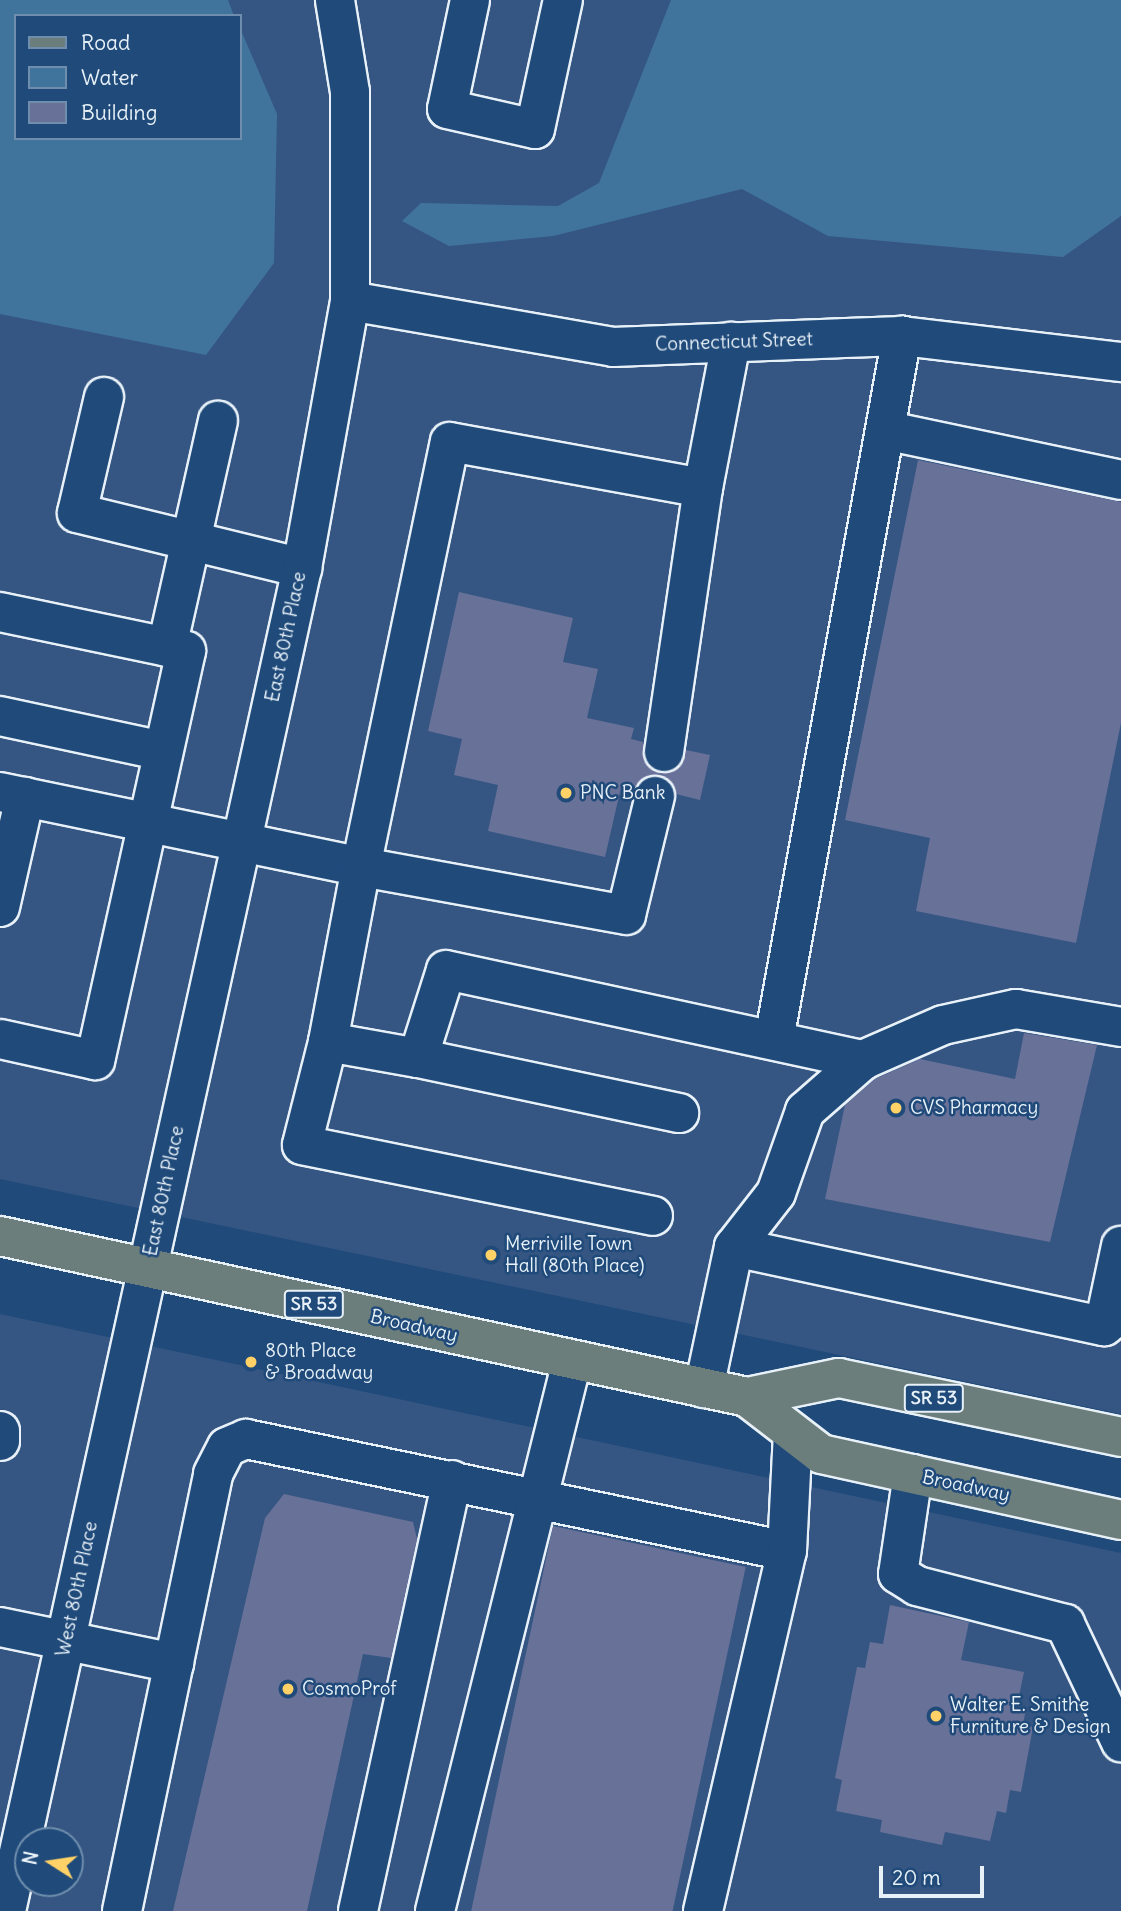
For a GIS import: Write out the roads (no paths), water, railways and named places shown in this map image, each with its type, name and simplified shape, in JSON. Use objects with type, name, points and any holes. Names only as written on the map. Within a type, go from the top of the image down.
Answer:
[{"type":"main road","name":"Broadway","points":[[0,1236],[747,1397],[839,1378],[1121,1437]]},
{"type":"main road","name":"Broadway","points":[[747,1397],[821,1454],[1121,1520]]},
{"type":"street","name":"East 80th Place","points":[[147,1267],[302,568],[350,301],[350,92],[335,0]]},
{"type":"street","points":[[470,0],[447,109],[535,129],[563,0]]},
{"type":"street","name":"Connecticut Street","points":[[350,301],[613,347],[902,336],[1121,362]]},
{"type":"street","points":[[774,1040],[889,430],[902,336]]},
{"type":"street","points":[[664,752],[703,488],[731,342]]},
{"type":"street","points":[[104,397],[77,513],[302,568]]},
{"type":"street","points":[[167,647],[218,421]]},
{"type":"street","points":[[889,430],[1121,480]]},
{"type":"street","points":[[653,1216],[302,1145],[328,1042],[361,867],[450,442],[703,488]]},
{"type":"street","points":[[0,612],[186,651],[95,1059],[0,1039]]},
{"type":"street","points":[[0,716],[163,751]]},
{"type":"street","points":[[0,907],[12,795],[361,867],[626,915],[655,796]]},
{"type":"street","points":[[418,1058],[446,970],[863,1060]]},
{"type":"street","points":[[704,1388],[734,1247],[776,1193],[805,1111],[863,1060],[943,1025],[1016,1009],[1121,1027]]},
{"type":"street","points":[[328,1042],[418,1058],[679,1114]]},
{"type":"street","points":[[734,1247],[1113,1319],[1121,1247]]},
{"type":"street","name":"West 80th Place","points":[[6,1911],[147,1267]]},
{"type":"street","points":[[435,1911],[538,1498],[556,1446],[572,1361]]},
{"type":"street","points":[[0,1432],[0,1441]]},
{"type":"street","points":[[703,1911],[787,1552],[793,1433]]},
{"type":"street","points":[[122,1911],[213,1474],[227,1447],[246,1439],[787,1552]]},
{"type":"street","points":[[913,1474],[898,1574],[917,1586],[1065,1624],[1121,1742]]},
{"type":"street","points":[[358,1911],[452,1480]]},
{"type":"street","points":[[0,1627],[174,1663]]},
{"type":"water","points":[[0,0],[228,0],[233,14],[14,14],[14,140],[242,140],[242,33],[277,114],[274,263],[206,355],[0,314]]},
{"type":"water","points":[[671,0],[1121,0],[1121,216],[1063,257],[828,236],[742,189],[553,236],[449,246],[402,221],[421,203],[558,206],[599,183]]},
{"type":"place","name":"PNC Bank","points":[[566,793]]},
{"type":"place","name":"CVS Pharmacy","points":[[896,1108]]},
{"type":"place","name":"Merriville Town Hall (80th Place)","points":[[491,1255]]},
{"type":"place","name":"80th Place & Broadway","points":[[251,1362]]},
{"type":"place","name":"CosmoProf","points":[[288,1689]]},
{"type":"place","name":"Walter E. Smithe Furniture & Design","points":[[936,1716]]}]
